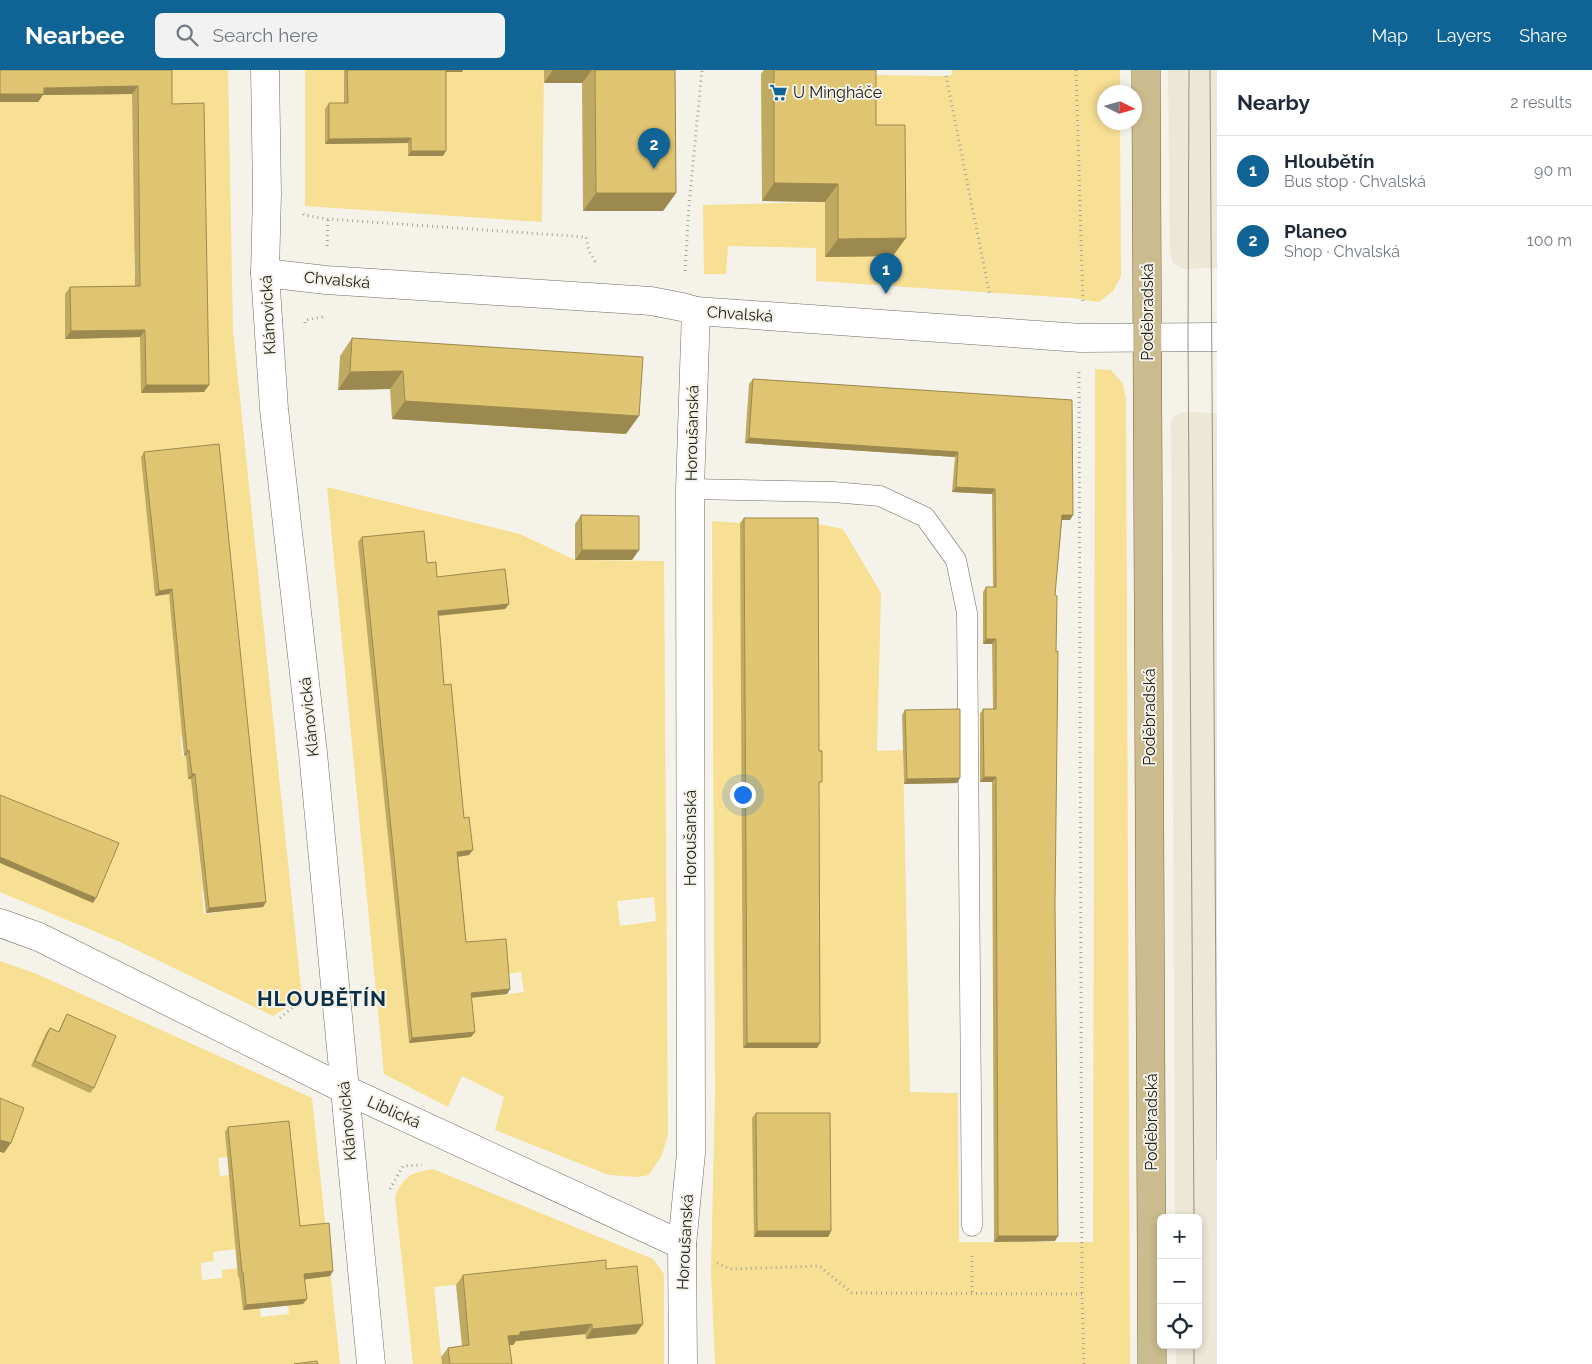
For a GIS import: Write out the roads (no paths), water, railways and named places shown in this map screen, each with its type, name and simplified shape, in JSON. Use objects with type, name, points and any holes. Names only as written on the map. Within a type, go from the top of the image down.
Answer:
[{"type":"main road","name":"Poděbradská","points":[[1146,70],[1152,1364]]},
{"type":"street","name":"Klánovická","points":[[265,70],[267,193],[265,273],[274,409],[313,753],[371,1364]]},
{"type":"street","name":"Chvalská","points":[[265,273],[326,280],[651,302],[689,309],[1081,338],[1217,337]]},
{"type":"street","name":"Horoušanská","points":[[683,1364],[682,1245],[691,1153],[689,309]]},
{"type":"street","name":"Liblická","points":[[0,922],[39,937],[344,1090],[682,1245]]},
{"type":"lane","points":[[690,489],[833,492],[880,496],[925,517],[956,560],[967,613],[972,1226]]},
{"type":"tram line","points":[[1189,70],[1188,338],[1194,1214]]},
{"type":"tram line","points":[[1210,70],[1217,1160]]},
{"type":"tram line","points":[[1194,1349],[1194,1364]]},
{"type":"place","name":"U Mingháče","points":[[779,92]]},
{"type":"place","name":"Planeo","points":[[654,169]]},
{"type":"place","name":"Hloubětín","points":[[886,294]]},
{"type":"district","name":"HLOUBĚTÍN","points":[[322,998]]}]
